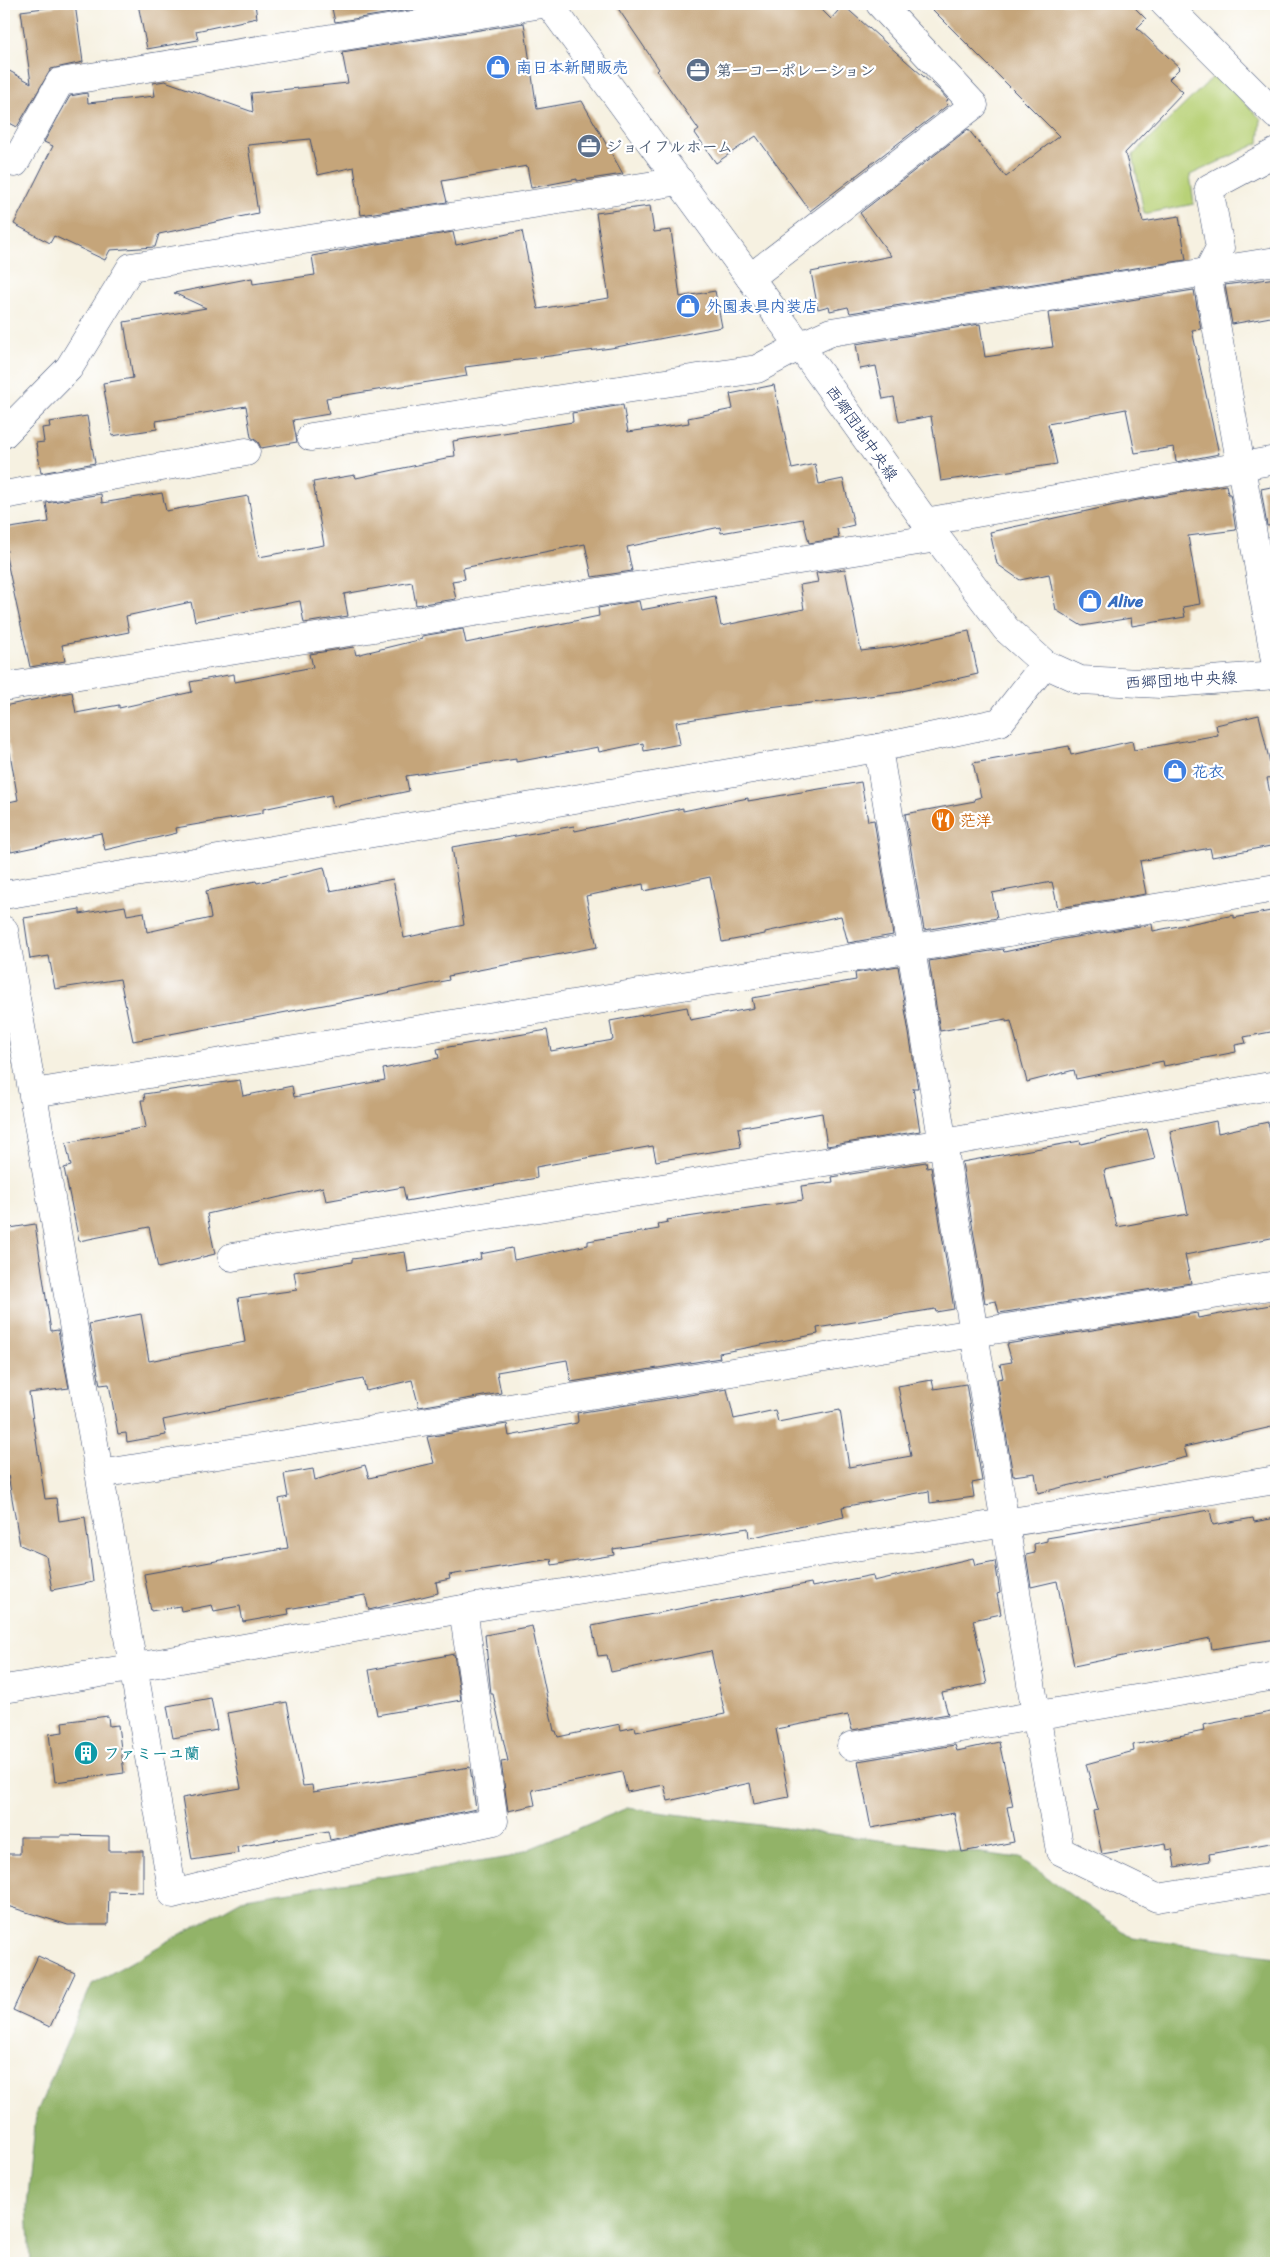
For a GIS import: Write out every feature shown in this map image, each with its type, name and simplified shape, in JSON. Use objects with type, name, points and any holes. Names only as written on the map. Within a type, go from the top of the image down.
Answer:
[{"type":"street","points":[[4,158],[14,163],[60,82],[542,4]]},
{"type":"street","name":"西郷団地中央線","points":[[550,4],[800,346],[931,530],[1006,629],[1045,664],[1080,680],[1160,684],[1276,675]]},
{"type":"street","points":[[750,278],[974,105],[880,4]]},
{"type":"street","points":[[1165,4],[1276,115]]},
{"type":"street","points":[[1276,152],[1209,188],[1220,248],[1207,273],[1276,666]]},
{"type":"street","points":[[4,434],[69,368],[131,267],[680,181]]},
{"type":"street","points":[[311,437],[757,369],[831,332],[1276,262]]},
{"type":"street","points":[[4,495],[246,452]]},
{"type":"street","points":[[4,687],[931,530],[1276,460]]},
{"type":"street","points":[[4,895],[878,748],[1000,722],[1045,664]]},
{"type":"street","points":[[878,748],[1036,1714],[1060,1850],[1157,1898],[1276,1879]]},
{"type":"street","points":[[34,1093],[1276,888]]},
{"type":"street","points":[[4,930],[173,1894],[291,1864],[494,1821],[463,1609]]},
{"type":"street","points":[[232,1257],[943,1143],[1276,1084]]},
{"type":"street","points":[[100,1474],[1276,1285]]},
{"type":"street","points":[[4,1689],[134,1669],[463,1609],[1006,1525],[1276,1480]]},
{"type":"street","points":[[851,1746],[1036,1714],[1276,1676]]},
{"type":"green space","points":[[1216,74],[1261,119],[1259,143],[1190,175],[1194,204],[1144,214],[1133,155]]},
{"type":"green space","points":[[627,1808],[1020,1858],[1133,1938],[1276,1957],[1276,2263],[573,2263],[552,2257],[546,2263],[30,2263],[27,2207],[36,2114],[92,1984],[245,1898],[510,1857]]},
{"type":"building","points":[[75,4],[83,62],[51,69],[17,127],[4,120],[4,68],[31,83],[21,11]]},
{"type":"building","points":[[138,4],[255,4],[257,18],[196,31],[198,40],[147,49]]},
{"type":"building","points":[[331,4],[446,4],[335,22]]},
{"type":"building","points":[[615,4],[816,4],[831,19],[843,5],[940,91],[948,100],[945,102],[948,105],[810,211],[756,136],[716,163],[695,133],[699,130],[657,71],[659,69]]},
{"type":"building","points":[[927,4],[1131,4],[1146,19],[1137,28],[1180,68],[1169,79],[1183,92],[1125,153],[1143,222],[1179,216],[1186,260],[850,313],[848,307],[830,311],[829,306],[818,309],[811,272],[891,256],[860,213],[968,129],[1006,177],[1059,136]]},
{"type":"building","points":[[524,23],[537,109],[582,101],[623,174],[577,181],[577,179],[531,188],[527,166],[442,181],[447,202],[361,215],[354,167],[318,175],[310,139],[248,145],[258,213],[159,234],[155,247],[110,250],[105,260],[54,236],[50,243],[14,224],[53,146],[44,142],[70,96],[87,93],[88,103],[155,96],[153,83],[165,81],[253,112],[251,93],[348,83],[342,52]]},
{"type":"building","points":[[650,206],[654,232],[671,230],[680,297],[715,291],[722,327],[611,348],[465,367],[467,376],[326,398],[329,414],[293,420],[297,442],[261,448],[258,442],[251,437],[246,406],[156,421],[157,429],[112,436],[103,383],[133,378],[124,322],[206,308],[174,293],[252,278],[253,284],[315,275],[312,256],[365,246],[453,232],[456,245],[522,231],[538,309],[609,298],[596,213]]},
{"type":"building","points":[[1276,278],[1276,316],[1232,324],[1225,285]]},
{"type":"building","points":[[1194,290],[1201,329],[1192,330],[1219,454],[1176,462],[1174,447],[1135,453],[1126,409],[1048,424],[1057,464],[941,481],[931,416],[899,422],[894,397],[883,399],[876,366],[860,369],[856,344],[980,324],[985,357],[1053,347],[1048,313]]},
{"type":"building","points":[[774,385],[792,469],[815,464],[819,484],[843,479],[854,525],[837,529],[839,538],[809,543],[803,519],[721,533],[720,527],[627,547],[632,571],[592,577],[585,544],[463,568],[465,579],[452,581],[456,599],[416,605],[412,582],[344,594],[348,616],[304,623],[300,601],[195,621],[191,602],[126,616],[129,632],[62,645],[65,661],[30,667],[5,552],[7,552],[4,529],[49,522],[46,503],[101,494],[102,503],[162,493],[166,511],[248,496],[259,557],[324,545],[313,482],[355,475],[356,478],[446,459],[446,457],[455,456],[453,441],[573,422],[572,413],[623,405],[628,432],[689,423],[688,418],[733,409],[730,394]]},
{"type":"building","points":[[87,416],[95,463],[41,473],[36,443],[44,442],[42,428],[50,427],[49,422]]},
{"type":"building","points":[[1226,485],[1228,494],[1230,494],[1236,530],[1188,536],[1200,604],[1183,607],[1185,617],[1132,626],[1131,618],[1082,626],[1056,610],[1049,574],[1020,580],[997,564],[990,532],[1138,500]]},
{"type":"building","points":[[1276,486],[1276,525],[1267,526],[1261,489]]},
{"type":"building","points":[[845,569],[861,651],[894,647],[969,631],[978,674],[902,692],[745,711],[676,722],[680,744],[644,751],[643,743],[599,752],[598,747],[516,762],[516,759],[406,776],[409,791],[333,807],[331,795],[263,809],[263,813],[176,828],[177,833],[105,850],[101,833],[11,852],[4,821],[4,803],[18,800],[4,718],[4,706],[72,692],[76,713],[119,705],[119,708],[192,692],[190,682],[234,674],[235,682],[313,667],[310,654],[354,647],[356,655],[422,639],[422,636],[463,629],[466,643],[599,616],[598,608],[639,601],[641,610],[715,596],[721,626],[804,609],[800,585],[818,582],[816,573]]},
{"type":"building","points":[[1259,715],[1273,777],[1267,778],[1276,825],[1276,845],[1212,857],[1210,848],[1140,861],[1146,894],[1058,908],[1052,882],[992,893],[997,918],[924,930],[905,814],[975,801],[974,799],[981,797],[973,763],[1069,746],[1071,755],[1132,741],[1134,750],[1218,735],[1216,725]]},
{"type":"building","points":[[861,782],[868,821],[874,820],[893,935],[848,943],[841,916],[722,942],[710,877],[644,891],[643,884],[586,896],[597,947],[448,976],[449,980],[382,994],[133,1041],[120,979],[55,989],[49,956],[30,959],[24,918],[80,909],[80,914],[125,906],[127,915],[144,912],[147,932],[211,918],[206,891],[256,881],[257,883],[324,867],[330,891],[393,879],[404,938],[464,925],[452,847],[574,826],[575,831],[683,808],[683,811],[748,798],[748,801]]},
{"type":"building","points":[[1276,910],[1276,1031],[1244,1037],[1246,1043],[1235,1045],[1236,1052],[1164,1066],[1163,1061],[1076,1079],[1074,1070],[1027,1082],[1011,1021],[1006,1022],[1006,1019],[940,1031],[929,961],[1003,949],[1004,952],[1064,939],[1152,924],[1153,931],[1234,915],[1234,918]]},
{"type":"building","points":[[898,966],[918,1088],[913,1088],[920,1131],[827,1146],[822,1113],[738,1128],[741,1147],[656,1161],[653,1146],[536,1167],[537,1178],[406,1201],[403,1187],[326,1201],[323,1187],[207,1214],[215,1254],[158,1268],[149,1227],[79,1241],[64,1168],[71,1166],[66,1143],[146,1127],[141,1100],[145,1100],[144,1094],[240,1080],[243,1096],[292,1086],[294,1097],[385,1080],[383,1069],[439,1058],[437,1049],[547,1030],[551,1051],[613,1040],[610,1021],[687,1007],[690,1020],[754,1008],[752,998],[856,980],[855,973]]},
{"type":"building","points":[[1216,1121],[1218,1133],[1268,1122],[1276,1159],[1276,1237],[1185,1255],[1191,1283],[999,1313],[996,1301],[985,1303],[962,1162],[1080,1141],[1081,1144],[1147,1129],[1155,1159],[1104,1170],[1117,1227],[1188,1214],[1170,1131]]},
{"type":"building","points":[[926,1162],[927,1168],[931,1167],[954,1309],[936,1312],[935,1309],[817,1328],[818,1334],[719,1353],[720,1358],[571,1382],[567,1360],[497,1372],[501,1393],[419,1407],[412,1380],[366,1391],[363,1379],[163,1420],[166,1435],[127,1442],[126,1433],[118,1434],[109,1384],[100,1385],[89,1324],[141,1314],[149,1361],[245,1342],[238,1298],[297,1290],[294,1272],[352,1262],[352,1259],[405,1252],[408,1272],[481,1259],[480,1254],[512,1248],[514,1260],[588,1245],[588,1241],[659,1229],[658,1224],[668,1222],[667,1220],[803,1200],[801,1186],[833,1182],[832,1177]]},
{"type":"building","points":[[35,1224],[51,1331],[58,1330],[69,1388],[29,1393],[45,1499],[56,1498],[59,1521],[85,1517],[93,1582],[52,1590],[46,1556],[20,1545],[8,1475],[4,1475],[4,1229]]},
{"type":"building","points":[[1276,1304],[1276,1426],[1184,1447],[1187,1457],[1038,1493],[1035,1473],[1013,1476],[997,1379],[1003,1378],[1000,1364],[1012,1362],[1007,1344],[1197,1313],[1198,1318]]},
{"type":"building","points":[[932,1380],[934,1389],[966,1384],[982,1481],[972,1483],[974,1497],[930,1503],[929,1491],[842,1507],[844,1517],[749,1538],[748,1528],[613,1549],[614,1555],[552,1565],[551,1559],[449,1575],[450,1579],[436,1582],[438,1593],[369,1610],[365,1595],[288,1609],[289,1614],[243,1622],[240,1606],[214,1611],[212,1605],[181,1611],[180,1606],[151,1611],[144,1574],[288,1548],[279,1499],[288,1497],[284,1474],[313,1469],[315,1480],[365,1465],[369,1478],[434,1463],[427,1437],[507,1424],[509,1436],[577,1423],[577,1413],[727,1389],[734,1419],[775,1410],[778,1422],[840,1410],[849,1467],[911,1456],[898,1386]]},
{"type":"building","points":[[1210,1510],[1213,1525],[1253,1518],[1254,1522],[1276,1518],[1276,1639],[1212,1649],[1210,1638],[1074,1666],[1057,1581],[1031,1587],[1026,1555],[1035,1553],[1034,1544],[1047,1541],[1047,1538]]},
{"type":"building","points":[[973,1558],[975,1565],[995,1561],[1000,1593],[997,1594],[1001,1614],[973,1620],[987,1684],[942,1693],[948,1714],[852,1730],[848,1715],[776,1729],[789,1797],[754,1804],[750,1783],[668,1801],[664,1785],[627,1792],[622,1772],[532,1790],[535,1805],[508,1811],[501,1762],[508,1761],[493,1694],[491,1694],[485,1635],[532,1626],[554,1731],[556,1731],[558,1737],[620,1724],[621,1730],[635,1727],[636,1732],[725,1714],[711,1651],[611,1672],[607,1655],[598,1656],[592,1626],[811,1583],[812,1587],[873,1575],[874,1581]]},
{"type":"building","points":[[454,1654],[461,1700],[377,1715],[369,1670]]},
{"type":"building","points":[[211,1698],[217,1730],[173,1738],[167,1706]]},
{"type":"building","points":[[287,1702],[303,1786],[312,1785],[313,1792],[470,1767],[476,1809],[330,1840],[328,1831],[237,1847],[238,1853],[192,1860],[182,1798],[241,1788],[227,1713]]},
{"type":"building","points":[[1276,1711],[1276,1842],[1209,1854],[1210,1861],[1175,1867],[1172,1849],[1167,1850],[1166,1843],[1102,1854],[1093,1811],[1098,1810],[1086,1764],[1134,1751],[1133,1745],[1204,1731],[1203,1725]]},
{"type":"building","name":"ファミーユ蘭","points":[[108,1716],[109,1726],[118,1725],[124,1773],[55,1782],[49,1734],[63,1732],[62,1722]]},
{"type":"building","points":[[999,1742],[1013,1806],[1007,1807],[1014,1842],[962,1852],[954,1813],[871,1828],[858,1761],[955,1745],[957,1751]]},
{"type":"building","points":[[61,1835],[109,1836],[109,1851],[143,1851],[143,1892],[109,1891],[108,1925],[68,1925],[4,1905],[4,1854],[20,1854],[20,1837],[61,1837]]},
{"type":"building","points":[[38,1956],[75,1973],[50,2027],[13,2010]]},
{"type":"place","name":"南日本新聞販売","points":[[498,67]]},
{"type":"place","name":"第一コーポレーション","points":[[698,70]]},
{"type":"place","name":"ジョイフルホーム","points":[[589,146]]},
{"type":"place","name":"外園表具内装店","points":[[688,306]]},
{"type":"place","name":"Alive","points":[[1090,601]]},
{"type":"place","name":"花衣","points":[[1175,771]]},
{"type":"place","name":"茫洋","points":[[943,820]]},
{"type":"place","name":"ファミーユ蘭","points":[[86,1753]]}]
